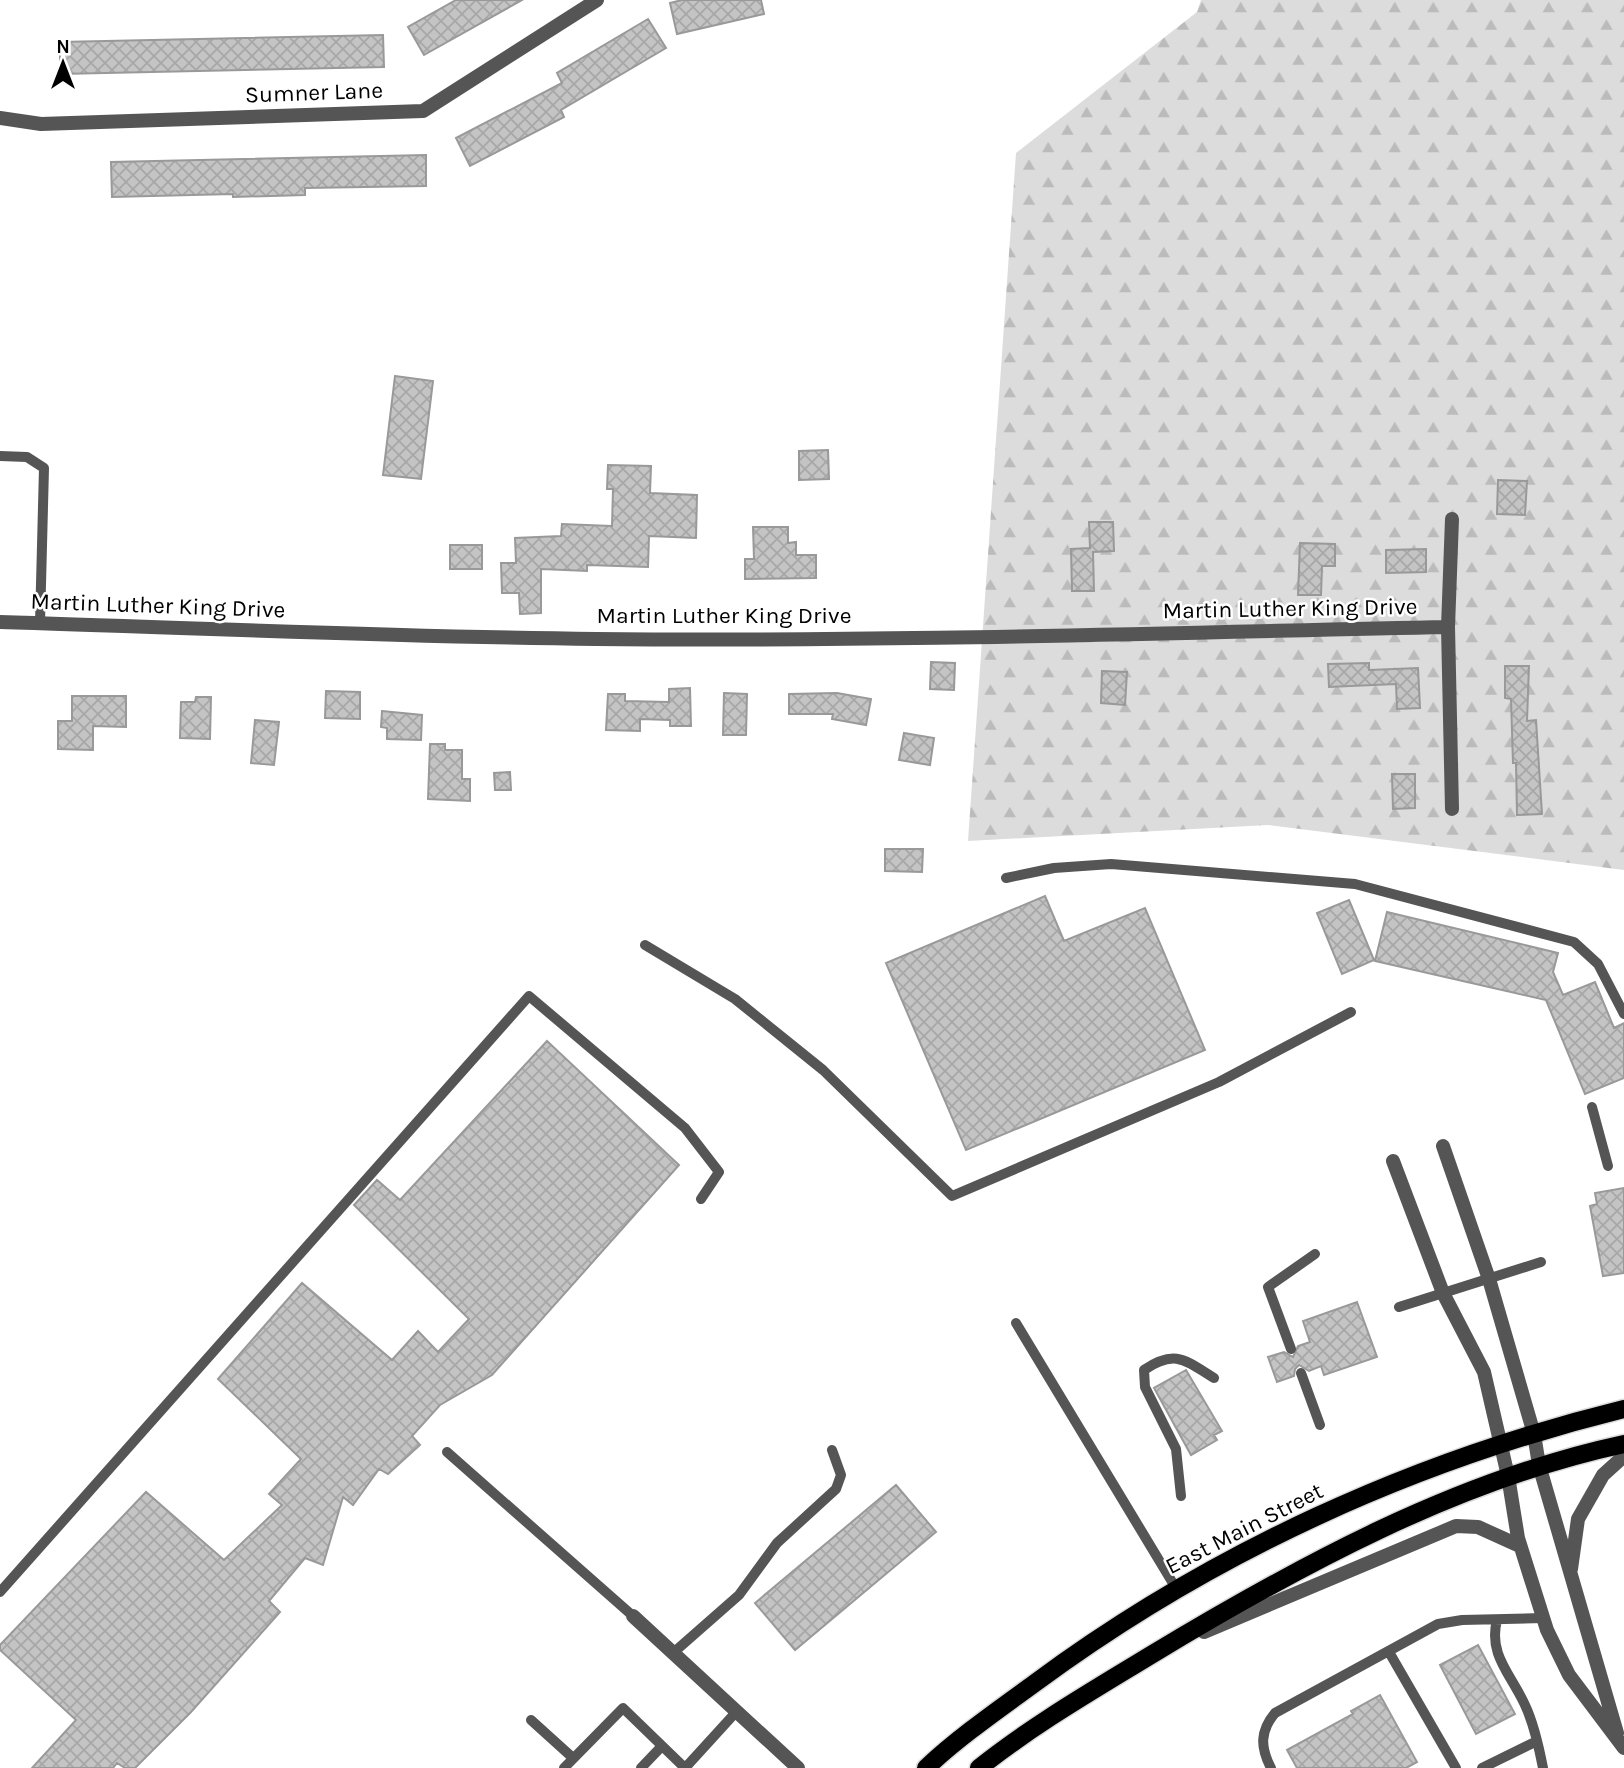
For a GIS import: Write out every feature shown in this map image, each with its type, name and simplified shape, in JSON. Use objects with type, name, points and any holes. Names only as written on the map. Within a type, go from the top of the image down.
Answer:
[{"type":"main road","name":"East Main Street","points":[[926,1768],[1062,1662],[1233,1557],[1343,1504],[1421,1471],[1501,1443],[1624,1409]]},
{"type":"main road","points":[[979,1768],[1025,1732],[1199,1626],[1371,1535],[1508,1476],[1539,1465],[1624,1444]]},
{"type":"street","name":"Sumner Lane","points":[[0,118],[41,124],[423,111],[597,0]]},
{"type":"street","points":[[1452,519],[1448,627],[1452,809]]},
{"type":"street","name":"Martin Luther King Drive","points":[[0,622],[598,639],[994,636],[1448,627]]},
{"type":"street","points":[[1443,1146],[1489,1279],[1534,1434],[1539,1465],[1570,1574],[1623,1744]]},
{"type":"street","points":[[1393,1161],[1443,1293],[1484,1372],[1508,1476],[1520,1546],[1543,1619],[1569,1675],[1623,1744]]},
{"type":"street","points":[[1570,1574],[1578,1518],[1604,1475],[1624,1456]]},
{"type":"street","points":[[1199,1626],[1204,1632],[1456,1526],[1478,1527],[1520,1546]]},
{"type":"street","points":[[633,1616],[798,1768]]},
{"type":"lane","points":[[0,456],[27,457],[44,468],[40,623]]},
{"type":"lane","points":[[1006,878],[1054,868],[1111,864],[1354,884],[1574,942],[1598,964],[1624,1014]]},
{"type":"lane","points":[[645,945],[755,1014],[823,1070],[952,1196],[1219,1082],[1351,1012]]},
{"type":"lane","points":[[0,1592],[529,996],[685,1128],[719,1172],[701,1199]]},
{"type":"lane","points":[[1592,1107],[1608,1166]]},
{"type":"lane","points":[[1291,1349],[1268,1287],[1315,1254]]},
{"type":"lane","points":[[1399,1307],[1541,1262]]},
{"type":"lane","points":[[1016,1323],[1177,1590]]},
{"type":"lane","points":[[1181,1496],[1176,1450],[1144,1387],[1144,1370],[1162,1358],[1183,1359],[1213,1378]]},
{"type":"lane","points":[[1301,1373],[1320,1424]]},
{"type":"lane","points":[[673,1653],[739,1595],[777,1543],[836,1489],[841,1475],[832,1450]]},
{"type":"lane","points":[[447,1452],[633,1616]]},
{"type":"lane","points":[[1270,1768],[1262,1741],[1264,1726],[1275,1713],[1438,1623],[1543,1619]]},
{"type":"lane","points":[[1497,1620],[1494,1646],[1500,1664],[1526,1707],[1543,1768]]},
{"type":"lane","points":[[1389,1652],[1456,1768]]},
{"type":"lane","points":[[564,1768],[623,1708],[685,1768],[737,1711]]},
{"type":"lane","points":[[531,1720],[573,1758]]},
{"type":"lane","points":[[1482,1768],[1537,1741]]},
{"type":"lane","points":[[641,1768],[662,1746]]},
{"type":"green space","points":[[1201,0],[1624,0],[1624,870],[1268,825],[968,841],[1016,153],[1197,12]]},
{"type":"building","points":[[456,0],[522,0],[424,55],[408,27]]},
{"type":"building","points":[[682,0],[761,0],[764,14],[677,34],[670,3]]},
{"type":"building","points":[[648,19],[666,48],[561,110],[564,117],[470,166],[456,138],[562,83],[557,73]]},
{"type":"building","points":[[383,35],[384,67],[60,74],[60,42]]},
{"type":"building","points":[[426,155],[426,186],[305,188],[305,195],[112,197],[111,162]]},
{"type":"building","points":[[395,376],[433,381],[421,479],[383,475]]},
{"type":"building","points":[[828,450],[829,479],[799,480],[799,451]]},
{"type":"building","points":[[608,465],[651,466],[650,493],[697,495],[696,538],[649,536],[648,567],[587,565],[587,571],[541,569],[541,613],[520,614],[519,593],[502,593],[501,563],[516,563],[515,538],[561,536],[562,524],[612,526],[613,489],[607,489]]},
{"type":"building","points":[[1498,480],[1527,481],[1525,515],[1497,514]]},
{"type":"building","points":[[1089,522],[1113,522],[1114,551],[1093,552],[1094,591],[1072,591],[1071,549],[1090,548]]},
{"type":"building","points":[[753,527],[788,527],[788,543],[796,542],[796,555],[816,555],[816,578],[745,579],[745,559],[754,559]]},
{"type":"building","points":[[1300,543],[1335,544],[1335,566],[1322,566],[1321,595],[1298,595]]},
{"type":"building","points":[[450,545],[482,545],[482,569],[450,569]]},
{"type":"building","points":[[1426,549],[1426,572],[1386,573],[1386,550]]},
{"type":"building","points":[[931,662],[955,663],[954,690],[930,689]]},
{"type":"building","points":[[1369,663],[1369,670],[1418,668],[1420,708],[1397,709],[1396,684],[1329,687],[1328,664]]},
{"type":"building","points":[[1505,666],[1529,666],[1527,721],[1536,720],[1542,814],[1517,815],[1511,699],[1505,698]]},
{"type":"building","points":[[1102,671],[1127,672],[1125,705],[1101,703]]},
{"type":"building","points":[[690,688],[691,726],[670,726],[670,720],[640,719],[640,731],[606,730],[608,694],[625,694],[625,701],[669,702],[669,689]]},
{"type":"building","points":[[326,691],[360,692],[360,719],[325,718]]},
{"type":"building","points":[[724,693],[747,694],[746,735],[723,735]]},
{"type":"building","points":[[837,693],[871,699],[866,725],[832,719],[833,714],[789,714],[789,694]]},
{"type":"building","points":[[72,696],[126,696],[126,727],[93,726],[93,750],[58,749],[58,721],[72,721]]},
{"type":"building","points":[[196,697],[211,697],[210,739],[180,738],[181,702],[195,702]]},
{"type":"building","points":[[382,711],[422,715],[421,740],[387,739],[387,728],[381,727]]},
{"type":"building","points":[[255,720],[279,722],[274,765],[251,763]]},
{"type":"building","points":[[904,733],[934,738],[930,765],[899,760]]},
{"type":"building","points":[[430,744],[445,744],[445,750],[462,750],[462,779],[470,779],[470,801],[428,799]]},
{"type":"building","points":[[510,772],[511,790],[495,790],[494,773]]},
{"type":"building","points":[[1392,774],[1415,774],[1415,808],[1393,809]]},
{"type":"building","points":[[885,849],[923,849],[922,872],[885,871]]},
{"type":"building","points":[[1045,896],[1064,941],[1145,908],[1205,1050],[966,1150],[886,963]]},
{"type":"building","points":[[1349,900],[1374,960],[1342,974],[1317,913]]},
{"type":"building","points":[[1387,912],[1558,953],[1553,972],[1563,995],[1595,982],[1614,1028],[1624,1023],[1624,1078],[1585,1094],[1546,1000],[1375,961]]},
{"type":"building","points":[[547,1041],[679,1165],[492,1375],[440,1405],[412,1436],[420,1445],[388,1474],[379,1469],[353,1505],[343,1497],[323,1565],[305,1558],[269,1601],[280,1612],[191,1712],[135,1768],[125,1768],[117,1763],[113,1768],[32,1768],[76,1720],[0,1650],[0,1645],[146,1492],[224,1560],[282,1505],[269,1494],[301,1459],[218,1379],[302,1283],[392,1360],[418,1331],[438,1352],[469,1319],[354,1205],[377,1180],[400,1200]]},
{"type":"building","points":[[1624,1188],[1624,1273],[1603,1276],[1590,1206],[1597,1204],[1595,1193]]},
{"type":"building","points":[[1357,1302],[1377,1357],[1324,1375],[1321,1366],[1309,1371],[1299,1365],[1294,1376],[1277,1382],[1268,1357],[1284,1352],[1293,1357],[1298,1346],[1310,1342],[1303,1321]]},
{"type":"building","points":[[1186,1370],[1222,1431],[1214,1435],[1217,1440],[1191,1455],[1154,1388]]},
{"type":"building","points":[[896,1485],[936,1532],[795,1650],[755,1603]]},
{"type":"building","points":[[1478,1645],[1515,1714],[1476,1734],[1440,1665]]},
{"type":"building","points":[[1380,1695],[1417,1762],[1406,1768],[1297,1768],[1287,1750],[1353,1714],[1351,1711]]}]
